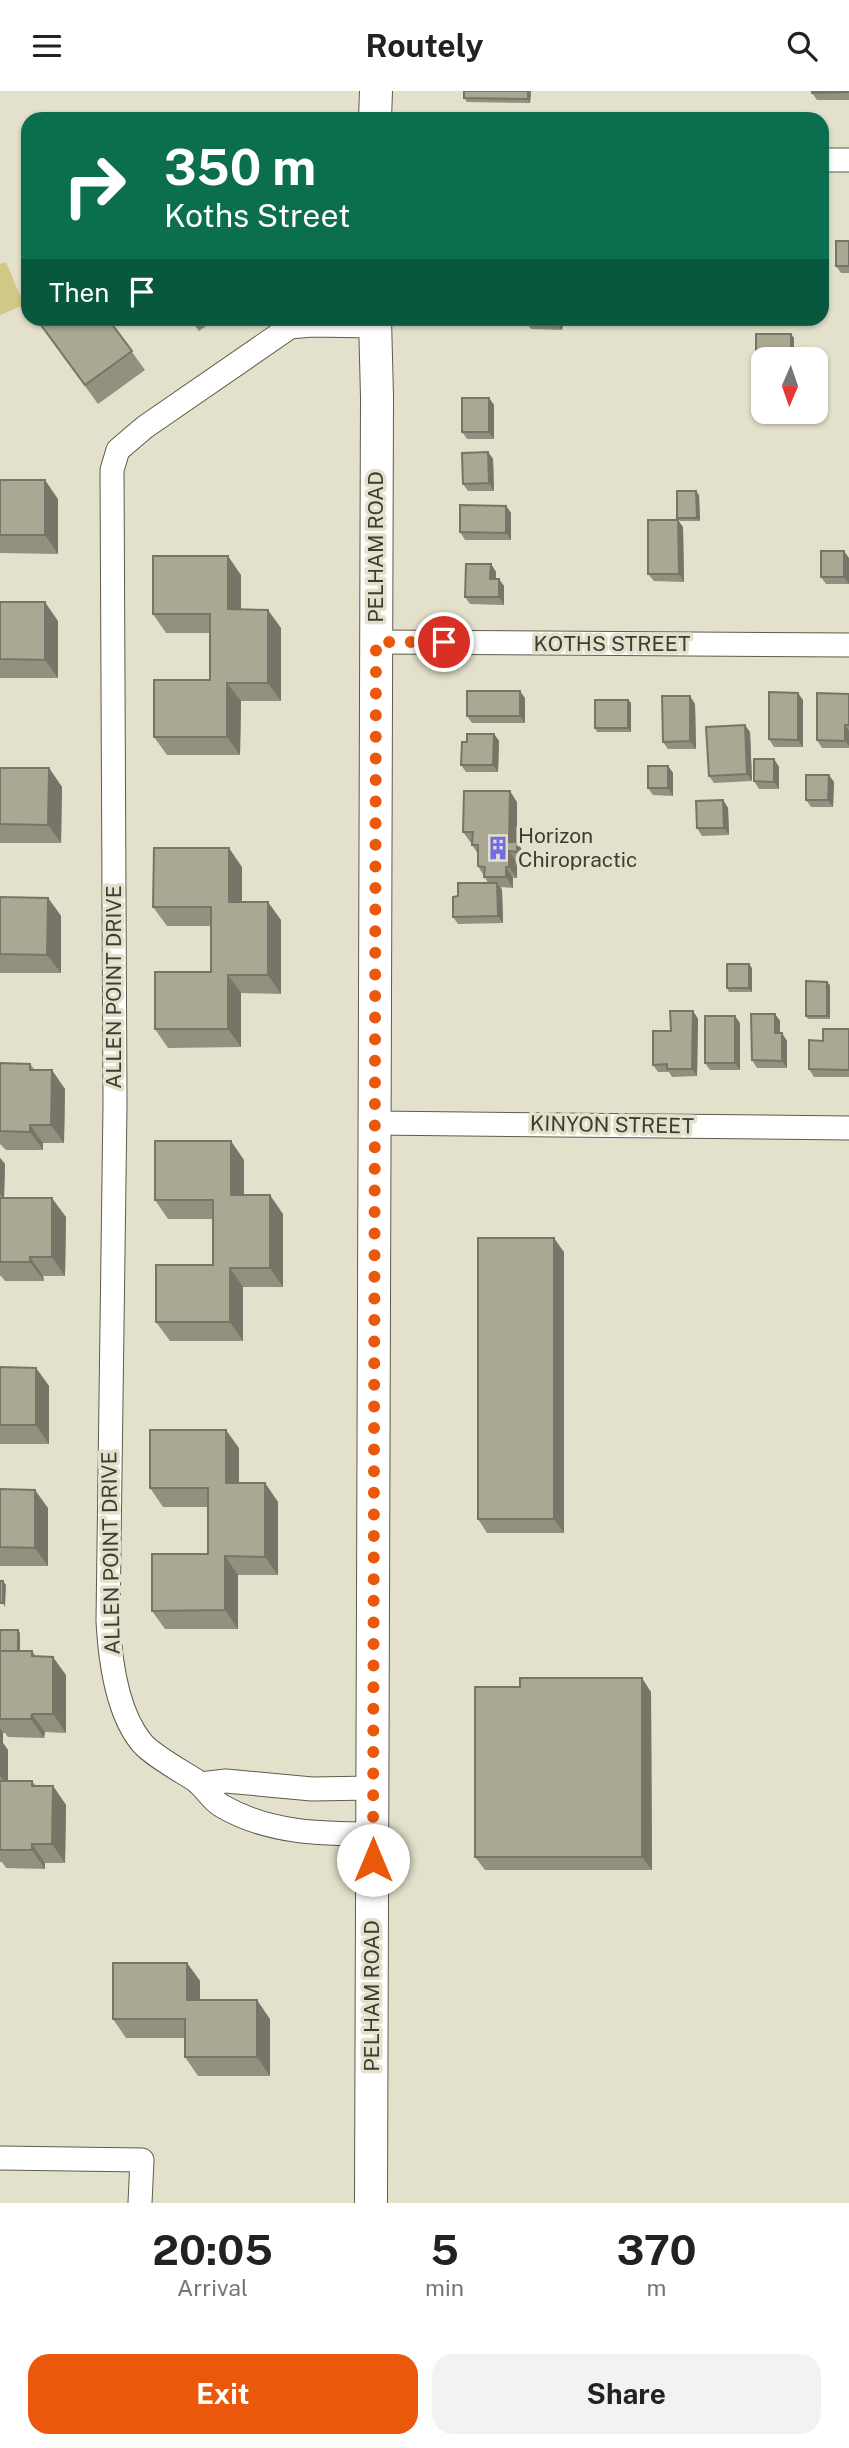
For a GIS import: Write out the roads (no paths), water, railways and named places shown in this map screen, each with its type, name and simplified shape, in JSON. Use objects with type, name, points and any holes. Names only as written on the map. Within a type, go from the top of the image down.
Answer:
[{"type":"main road","points":[[375,112],[376,91]]},
{"type":"main road","name":"PELHAM ROAD","points":[[371,2203],[375,326]]},
{"type":"street","points":[[829,160],[849,160]]},
{"type":"street","name":"ALLEN POINT DRIVE","points":[[301,326],[290,327],[145,427],[118,450],[112,470],[115,1105],[109,1639],[113,1674],[120,1699],[142,1744],[200,1784],[220,1805],[280,1829],[327,1834],[373,1834]]},
{"type":"street","name":"KOTHS STREET","points":[[376,642],[849,645]]},
{"type":"street","name":"KINYON STREET","points":[[375,1123],[849,1128]]},
{"type":"street","points":[[200,1784],[226,1781],[312,1789],[372,1788]]},
{"type":"street","points":[[0,2158],[142,2160],[140,2203]]},
{"type":"place","name":"Horizon Chiropractic","points":[[498,848]]}]
